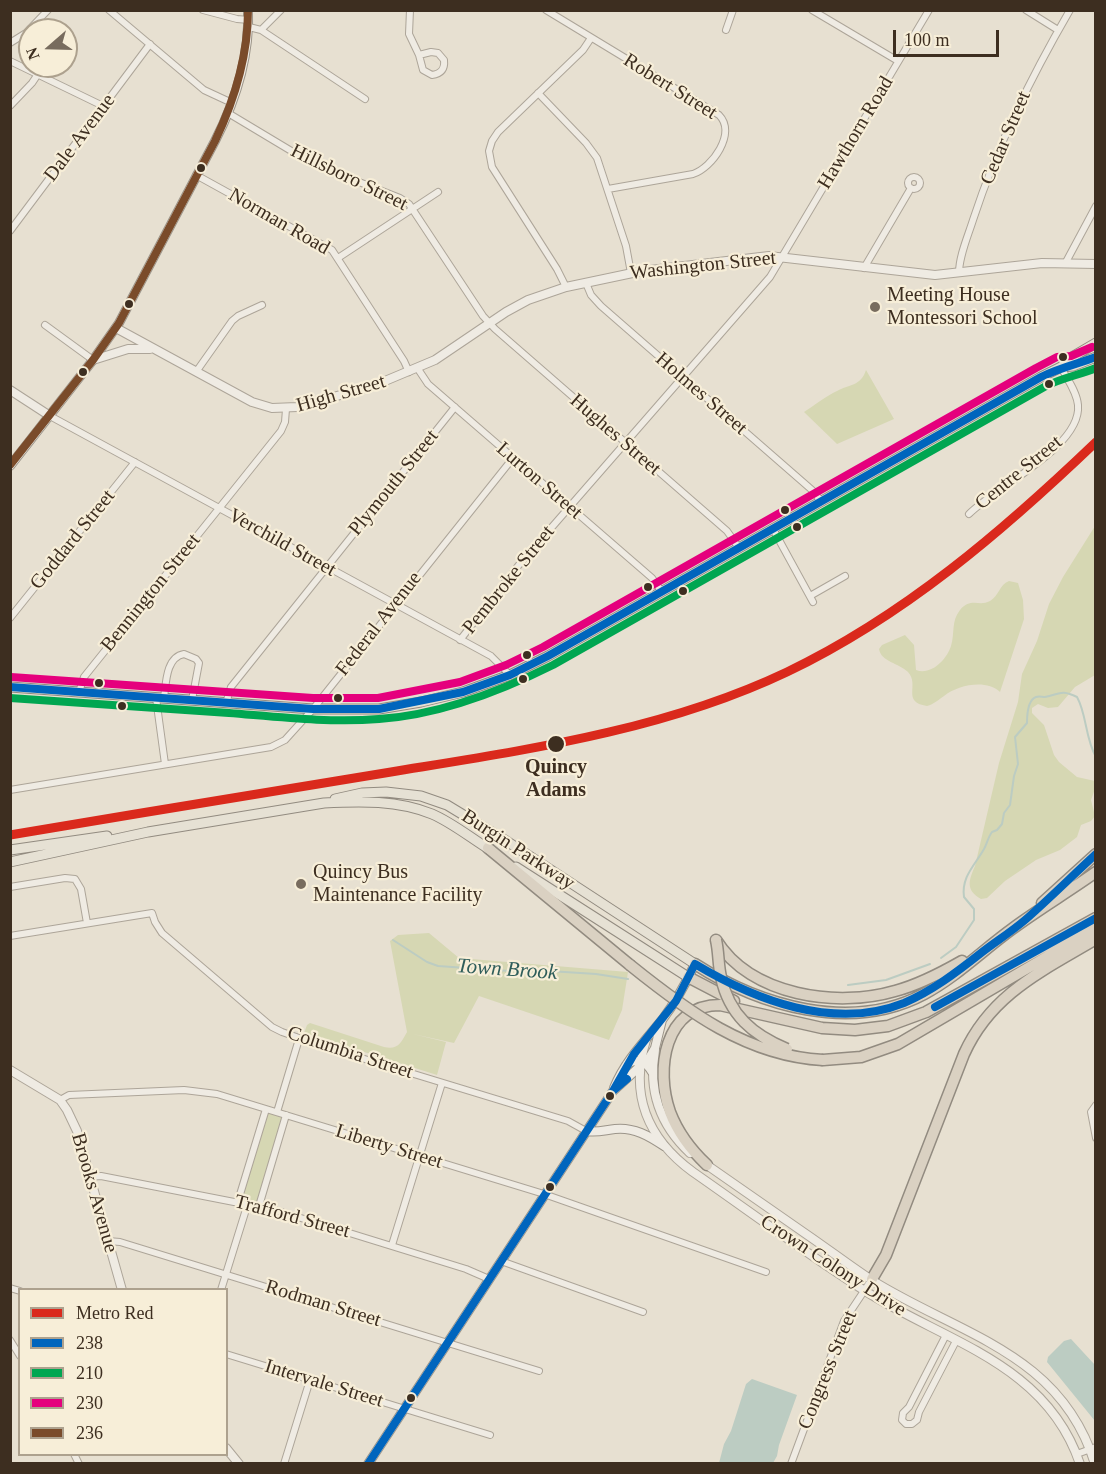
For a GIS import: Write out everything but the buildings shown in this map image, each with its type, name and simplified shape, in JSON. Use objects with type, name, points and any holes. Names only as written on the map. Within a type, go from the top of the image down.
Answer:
[{"type":"highway","points":[[488,848],[680,1005],[730,1035],[784,1054],[823,1060],[855,1058],[891,1047],[1095,929]]},
{"type":"highway","points":[[1022,922],[1094,855]]},
{"type":"highway","points":[[695,964],[740,988],[770,1000],[838,1013],[857,1014],[882,1010],[905,1003],[941,984],[1022,922],[1095,872]]},
{"type":"highway","points":[[707,1165],[684,1138],[670,1110],[664,1086],[663,1072],[668,1041],[683,1019],[695,1010],[705,1006],[726,1005],[803,1025],[835,1029],[868,1029],[899,1023],[934,1008],[1095,918]]},
{"type":"highway","points":[[872,1280],[886,1255],[964,1054],[977,1030],[992,1009],[1011,992],[1095,939]]},
{"type":"highway","points":[[823,1060],[772,1043],[744,1024],[733,1011],[724,990],[716,940],[728,956],[746,970],[781,988],[825,997],[870,996],[909,986],[991,945]]},
{"type":"highway","points":[[688,977],[720,995],[765,1015]]},
{"type":"main road","points":[[10,466],[116,328],[196,175],[232,103],[245,58],[249,23],[248,10]]},
{"type":"main road","points":[[10,687],[313,709],[356,710],[411,704],[463,692],[510,675],[548,656],[1061,367],[1072,357],[1095,343]]},
{"type":"main road","points":[[1061,367],[1073,366],[1095,357]]},
{"type":"main road","name":"Burgin Parkway","points":[[324,803],[347,795],[374,792],[420,796],[447,805],[695,964]]},
{"type":"main road","name":"Burgin Parkway","points":[[10,850],[148,832],[324,803],[386,803],[420,809],[445,821],[688,977]]},
{"type":"main road","name":"Burgin Parkway","points":[[10,862],[148,832]]},
{"type":"main road","points":[[368,1464],[613,1091],[627,1064],[662,1020],[695,964]]},
{"type":"main road","points":[[613,1091],[653,1053],[662,1020]]},
{"type":"main road","points":[[627,1064],[634,1060],[652,1072]]},
{"type":"main road","points":[[586,1131],[594,1133],[614,1129],[632,1130],[643,1133],[664,1146]]},
{"type":"street","points":[[10,43],[26,33],[48,10]]},
{"type":"street","points":[[109,10],[207,92],[232,103]]},
{"type":"street","points":[[203,10],[249,23],[365,99]]},
{"type":"street","points":[[261,30],[281,10]]},
{"type":"street","points":[[410,10],[409,34],[419,55],[422,68],[428,74],[438,74],[443,68],[443,58],[438,53],[419,55]]},
{"type":"street","name":"Robert Street","points":[[546,10],[719,115],[725,122],[724,139],[711,163],[699,171],[608,189]]},
{"type":"street","points":[[726,30],[733,10]]},
{"type":"street","points":[[812,10],[898,62]]},
{"type":"street","name":"Hawthorn Road","points":[[682,377],[767,280],[929,10]]},
{"type":"street","points":[[1026,10],[1059,30]]},
{"type":"street","name":"Cedar Street","points":[[959,273],[960,261],[998,149],[1019,103],[1070,10]]},
{"type":"street","points":[[566,287],[492,167],[489,158],[490,144],[498,132],[584,50],[591,38]]},
{"type":"street","name":"Dale Avenue","points":[[10,231],[150,44]]},
{"type":"street","points":[[10,106],[35,78]]},
{"type":"street","points":[[46,78],[103,106]]},
{"type":"street","points":[[538,93],[592,150],[599,163],[627,250],[632,273]]},
{"type":"street","name":"Hillsboro Street","points":[[228,113],[313,164],[400,198],[414,209],[489,323]]},
{"type":"street","name":"Norman Road","points":[[196,175],[324,244],[338,258],[413,371]]},
{"type":"street","points":[[864,268],[911,188]]},
{"type":"street","points":[[338,258],[438,192]]},
{"type":"street","points":[[1066,262],[1095,206]]},
{"type":"street","name":"Washington Street","points":[[528,300],[566,287],[632,273],[764,256],[782,256],[933,275],[1035,264],[1066,262],[1095,264]]},
{"type":"street","name":"Holmes Street","points":[[586,282],[591,295],[601,306],[812,490],[821,501]]},
{"type":"street","name":"High Street","points":[[116,328],[257,404],[286,409],[351,393],[413,371],[447,353],[489,323],[528,300]]},
{"type":"street","points":[[196,372],[232,321],[262,305]]},
{"type":"street","name":"Hughes Street","points":[[489,323],[727,531],[739,548]]},
{"type":"street","points":[[45,325],[93,360],[132,348],[154,350]]},
{"type":"street","name":"Centre Street","points":[[969,514],[987,498],[1034,466],[1073,428],[1078,414],[1078,404],[1061,367]]},
{"type":"street","name":"Lurton Street","points":[[413,371],[652,578],[662,592]]},
{"type":"street","name":"Pembroke Street","points":[[460,640],[506,580],[682,377]]},
{"type":"street","points":[[10,390],[50,416]]},
{"type":"street","name":"Plymouth Street","points":[[226,703],[231,687],[455,407]]},
{"type":"street","name":"Bennington Street","points":[[79,692],[84,677],[281,431],[285,422],[286,409]]},
{"type":"street","name":"Verchild Street","points":[[50,416],[491,656],[510,675]]},
{"type":"street","name":"Federal Avenue","points":[[10,790],[275,746],[288,738],[513,458]]},
{"type":"street","name":"Goddard Street","points":[[10,618],[135,462]]},
{"type":"street","points":[[773,529],[811,599],[844,576]]},
{"type":"street","points":[[165,764],[160,698],[172,660],[177,655],[184,654],[196,659],[199,663],[192,700]]},
{"type":"street","points":[[10,887],[67,877],[73,878],[81,889],[87,923],[10,936]]},
{"type":"street","name":"Columbia Street","points":[[87,923],[152,913],[157,926],[165,936],[272,1027],[299,1039],[568,1121],[586,1131]]},
{"type":"street","name":"Crown Colony Drive","points":[[647,1036],[640,1091],[645,1113],[653,1130],[677,1160],[864,1291],[1007,1369],[1032,1388],[1058,1418],[1081,1464]]},
{"type":"street","points":[[277,1112],[299,1039]]},
{"type":"street","name":"Crown Colony Drive","points":[[657,1042],[652,1072],[657,1102],[667,1126],[689,1152],[872,1280],[997,1346],[1031,1369],[1069,1410],[1093,1448],[1095,1461]]},
{"type":"street","points":[[10,1070],[60,1100]]},
{"type":"street","points":[[392,1245],[442,1083]]},
{"type":"street","name":"Liberty Street","points":[[60,1100],[68,1095],[190,1090],[217,1094],[544,1194],[766,1272]]},
{"type":"street","name":"Brooks Avenue","points":[[60,1100],[75,1125],[121,1288]]},
{"type":"street","points":[[1095,1105],[1091,1112],[1095,1138]]},
{"type":"street","points":[[238,1201],[266,1109]]},
{"type":"street","points":[[259,1206],[286,1115]]},
{"type":"street","name":"Trafford Street","points":[[89,1177],[101,1176],[249,1203],[392,1245],[466,1269],[489,1279]]},
{"type":"street","points":[[222,1288],[249,1203]]},
{"type":"street","name":"Rodman Street","points":[[108,1241],[120,1242],[539,1371]]},
{"type":"street","points":[[501,1261],[643,1312]]},
{"type":"street","name":"Congress Street","points":[[791,1464],[844,1322],[872,1280]]},
{"type":"street","points":[[946,1335],[904,1411],[902,1418],[906,1424],[913,1424],[917,1418],[956,1341]]},
{"type":"street","points":[[10,1340],[18,1353]]},
{"type":"street","name":"Intervale Street","points":[[228,1355],[490,1435]]},
{"type":"street","points":[[284,1464],[310,1380]]},
{"type":"street","points":[[904,1411],[913,1410],[917,1418]]},
{"type":"street","points":[[1077,1454],[1093,1448]]},
{"type":"street","points":[[228,1450],[239,1464]]},
{"type":"street","points":[[1081,1464],[1095,1461]]},
{"type":"green space","points":[[866,370],[894,419],[837,444],[804,412],[833,393],[858,382]]},
{"type":"green space","points":[[1095,526],[1095,675],[1075,687],[1058,707],[1048,708],[1038,704],[1032,708],[1032,713],[1044,725],[1054,755],[1059,762],[1077,777],[1095,781],[1091,800],[1095,816],[1091,821],[1081,825],[1077,837],[1060,850],[1036,860],[1005,881],[987,898],[981,899],[972,892],[970,880],[999,763],[1018,702],[1022,674],[1037,641],[1049,604]]},
{"type":"green space","points":[[1009,581],[1018,583],[1023,600],[1024,619],[1000,692],[987,686],[972,685],[950,692],[927,706],[915,701],[911,677],[904,669],[883,657],[879,649],[882,645],[905,635],[914,645],[916,670],[927,671],[933,668],[949,651],[955,618],[960,610],[971,603],[990,601]]},
{"type":"green space","points":[[429,933],[459,958],[628,972],[622,1010],[609,1040],[479,996],[454,1043],[413,1034],[446,1042],[437,1075],[304,1033],[310,1023],[384,1047],[398,1045],[407,1032],[390,941],[398,935]]},
{"type":"green space","points":[[266,1109],[286,1115],[259,1206],[238,1201]]},
{"type":"shaded area","points":[[1071,1339],[1095,1365],[1095,1421],[1047,1362],[1048,1357],[1064,1341]]},
{"type":"shaded area","points":[[752,1379],[797,1395],[777,1456],[773,1463],[719,1463],[746,1384]]},
{"type":"waterway","name":"Town Brook","points":[[941,958],[956,947],[974,920],[974,909],[964,897],[965,883],[992,832],[1002,824],[1004,813],[1010,805],[1018,764],[1015,737],[1027,723],[1031,701],[1037,697],[1064,693],[1077,697],[1096,757]]},
{"type":"waterway","name":"Town Brook","points":[[393,940],[427,962],[438,966],[596,974],[628,979]]},
{"type":"waterway","name":"Town Brook","points":[[848,985],[886,980],[930,964]]},
{"type":"metro line","name":"Red","points":[[10,835],[542,746],[643,724],[740,692],[830,650],[912,598],[1025,508],[1096,442]]},
{"type":"transit line","name":"236","points":[[10,465],[93,360],[119,323],[215,141],[229,109],[239,77],[246,44],[248,10]]},
{"type":"transit line","name":"230","points":[[11,677],[313,698],[378,698],[460,682],[506,665],[543,647],[1036,368],[1057,357],[1071,356],[1092,347]]},
{"type":"transit line","name":"238","points":[[10,687],[313,709],[379,709],[463,692],[510,675],[548,656],[1041,377],[1096,357]]},
{"type":"transit line","name":"210","points":[[10,698],[342,720],[402,717],[469,701],[553,665],[1046,386],[1096,368]]},
{"type":"transit line","name":"238","points":[[613,1091],[634,1054],[676,1001],[695,964],[743,989],[796,1008],[850,1014],[877,1011],[904,1003],[953,974],[1025,920],[1096,854]]},
{"type":"transit line","name":"238","points":[[935,1007],[1096,918]]},
{"type":"transit line","name":"238","points":[[368,1464],[613,1091],[627,1079]]},
{"type":"place","name":"Meeting House Montessori School","points":[[875,307]]},
{"type":"place","name":"Quincy Adams","points":[[556,744]]},
{"type":"place","name":"Quincy Bus Maintenance Facility","points":[[301,884]]}]
